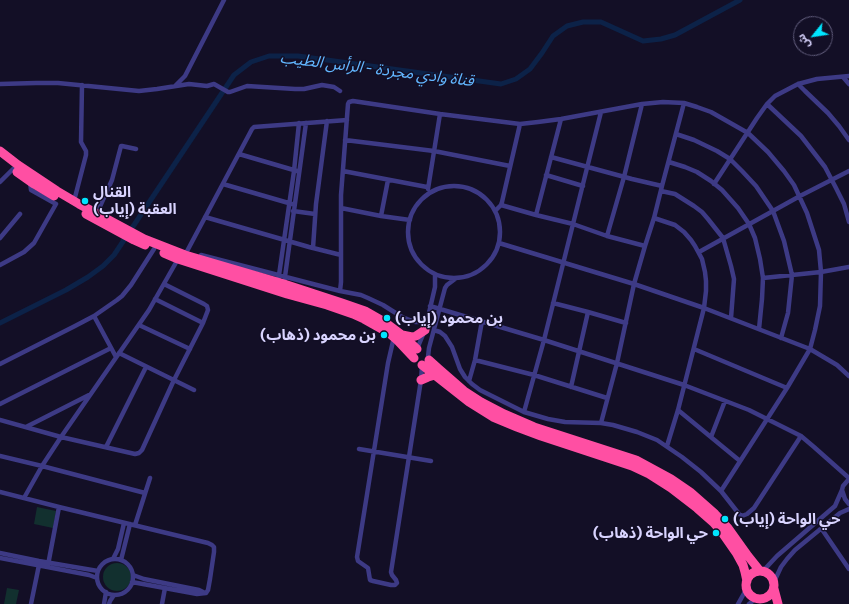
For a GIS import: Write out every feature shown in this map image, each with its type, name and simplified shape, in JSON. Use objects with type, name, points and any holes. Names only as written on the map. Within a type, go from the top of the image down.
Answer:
[{"type":"highway","points":[[0,151],[18,165],[74,201],[97,213],[116,227]]},
{"type":"highway","points":[[0,158],[30,181],[68,204],[116,227],[154,249],[282,280],[365,311],[383,321],[416,353],[420,349],[424,351],[426,360],[435,375],[469,402],[493,417],[526,431],[632,466],[649,474],[671,488],[697,508],[721,531],[743,565],[746,585],[751,596],[763,600],[770,595],[774,586]]},
{"type":"highway","points":[[135,238],[287,294],[344,310],[398,336],[412,337],[430,330]]},
{"type":"highway","points":[[426,360],[481,402],[504,414],[534,427],[636,460],[671,478],[715,514],[728,528],[761,571],[770,575],[778,604]]},
{"type":"highway","points":[[421,380],[435,375]]},
{"type":"highway","points":[[746,585],[748,577],[756,571],[761,571]]},
{"type":"street","points":[[174,87],[185,76],[224,0]]},
{"type":"street","points":[[714,184],[748,133],[756,118],[775,96],[798,84],[817,79],[849,76]]},
{"type":"street","points":[[843,77],[849,84]]},
{"type":"street","points":[[0,84],[36,83],[82,85],[139,91],[189,84],[207,86],[214,84],[228,92],[247,86],[295,89],[322,85],[334,87],[340,91]]},
{"type":"street","points":[[798,84],[839,126],[849,140]]},
{"type":"street","points":[[74,201],[86,155],[86,151],[81,142],[82,85]]},
{"type":"street","points":[[340,291],[341,208],[348,104],[350,101],[520,124],[561,119],[642,104],[663,102],[684,104],[711,112],[748,133],[768,152],[794,185],[807,213],[817,243],[821,272],[820,306],[810,349],[768,419],[721,491]]},
{"type":"street","points":[[608,236],[642,104]]},
{"type":"street","points":[[601,423],[617,363],[634,284],[654,218],[684,104]]},
{"type":"street","points":[[767,104],[807,143],[824,167],[844,204],[849,222]]},
{"type":"street","points":[[524,412],[544,340],[601,112]]},
{"type":"street","points":[[428,194],[427,187],[440,114]]},
{"type":"street","points":[[536,215],[561,119]]},
{"type":"street","points":[[24,498],[42,466],[90,394],[139,325],[183,255],[252,129],[254,127],[347,120]]},
{"type":"street","points":[[313,248],[319,177],[327,121]]},
{"type":"street","points":[[297,171],[300,123]]},
{"type":"street","points":[[282,280],[284,240],[292,204],[306,123]]},
{"type":"street","points":[[495,211],[501,205],[520,124]]},
{"type":"street","points":[[676,134],[694,140],[730,159],[756,186],[773,210],[784,241],[792,274],[788,314],[781,338]]},
{"type":"street","points":[[345,140],[434,151],[510,166]]},
{"type":"street","points":[[97,213],[112,180],[121,146],[136,149]]},
{"type":"street","points":[[239,154],[297,171]]},
{"type":"street","points":[[551,157],[588,166],[675,194],[705,215],[723,238],[732,266],[734,279],[731,318]]},
{"type":"street","points":[[669,162],[685,167],[711,181],[722,190],[738,208],[748,224],[755,238],[763,278],[759,330]]},
{"type":"street","points":[[0,182],[13,169]]},
{"type":"street","points":[[343,171],[427,187]]},
{"type":"street","points":[[699,252],[773,210],[849,171]]},
{"type":"street","points":[[546,175],[583,186]]},
{"type":"street","points":[[381,216],[388,180]]},
{"type":"street","points":[[0,265],[24,252],[34,243],[56,204],[31,190],[30,181]]},
{"type":"street","points":[[222,184],[292,204]]},
{"type":"street","points":[[452,186],[464,187],[485,198],[495,211],[498,217],[500,231],[499,243],[493,255],[476,273],[455,279],[440,277],[430,271],[418,260],[412,250],[409,238],[409,227],[412,213],[418,204],[428,194],[442,188],[452,186]]},
{"type":"street","points":[[282,280],[294,211],[292,204]]},
{"type":"street","points":[[501,205],[573,224],[608,236],[645,246]]},
{"type":"street","points":[[341,208],[410,220]]},
{"type":"street","points":[[294,211],[315,214]]},
{"type":"street","points":[[0,238],[20,214]]},
{"type":"street","points":[[205,217],[341,255]]},
{"type":"street","points":[[654,218],[680,228],[691,240],[699,252],[704,264],[706,281],[704,308],[678,410],[667,446]]},
{"type":"street","points":[[499,243],[634,284],[731,318],[810,349],[837,365],[849,376]]},
{"type":"street","points":[[0,364],[94,316],[117,300],[131,285],[154,249]]},
{"type":"street","points":[[763,278],[821,272],[849,267]]},
{"type":"street","points":[[398,336],[388,363],[357,560],[368,568],[370,580],[373,582],[391,585],[395,585],[397,583],[391,572],[421,380],[429,348],[430,330],[427,319],[435,284],[435,274]]},
{"type":"street","points":[[416,353],[430,330],[439,309],[445,288],[455,279]]},
{"type":"street","points":[[282,280],[365,296],[402,317],[415,322],[427,319]]},
{"type":"street","points":[[0,420],[61,437],[135,454],[141,452],[174,380],[208,312],[207,306],[164,284]]},
{"type":"street","points":[[155,299],[203,323]]},
{"type":"street","points":[[553,303],[626,323]]},
{"type":"street","points":[[430,306],[544,340],[684,385],[749,410],[801,436],[849,478],[843,486],[835,506],[761,571]]},
{"type":"street","points":[[571,387],[588,312]]},
{"type":"street","points":[[94,316],[111,348],[117,355],[194,390]]},
{"type":"street","points":[[469,381],[475,360],[482,321]]},
{"type":"street","points":[[139,325],[190,349]]},
{"type":"street","points":[[430,330],[443,334],[450,343],[460,369],[465,377],[480,390],[524,412],[548,419],[565,422],[601,423],[613,425],[654,438],[701,472],[721,491],[739,514],[744,515],[751,511],[801,436]]},
{"type":"street","points":[[0,404],[111,348]]},
{"type":"street","points":[[694,349],[787,388]]},
{"type":"street","points":[[475,360],[534,375],[607,398]]},
{"type":"street","points":[[106,447],[146,367]]},
{"type":"street","points":[[26,427],[90,394]]},
{"type":"street","points":[[712,437],[725,401]]},
{"type":"street","points":[[678,410],[740,460]]},
{"type":"street","points":[[359,449],[431,461]]},
{"type":"street","points":[[0,456],[146,493]]},
{"type":"street","points":[[121,560],[146,493],[150,478]]},
{"type":"street","points":[[842,490],[844,499],[849,504]]},
{"type":"street","points":[[0,492],[208,543],[213,546],[214,552],[210,579],[206,593],[197,594],[132,582]]},
{"type":"street","points":[[48,565],[59,507]]},
{"type":"street","points":[[774,586],[781,567],[786,559],[821,528],[849,508]]},
{"type":"street","points":[[113,559],[118,548],[124,523]]},
{"type":"street","points":[[821,528],[849,569]]},
{"type":"street","points":[[0,553],[39,564]]},
{"type":"street","points":[[0,558],[98,571]]},
{"type":"street","points":[[108,560],[121,560],[129,566],[132,575],[132,582],[125,592],[114,595],[106,592],[100,586],[97,578],[98,571],[108,560]]},
{"type":"street","points":[[30,604],[39,564]]},
{"type":"street","points":[[48,565],[97,578]]},
{"type":"street","points":[[132,575],[144,580],[199,590],[205,593]]},
{"type":"street","points":[[738,604],[746,585]]},
{"type":"street","points":[[162,604],[165,588]]},
{"type":"street","points":[[104,604],[106,592]]},
{"type":"street","points":[[109,604],[114,595]]},
{"type":"street","points":[[749,604],[754,600],[763,600]]},
{"type":"green space","points":[[37,507],[56,511],[53,528],[34,524]]},
{"type":"green space","points":[[117,563],[127,567],[131,577],[127,587],[117,591],[107,587],[103,577],[107,567]]},
{"type":"green space","points":[[7,588],[19,590],[16,604],[4,604]]},
{"type":"waterway","name":"قناة وادي مجردة - الرأس الطيب","points":[[0,323],[66,290],[88,277],[103,266],[114,255],[234,75],[251,62],[269,56],[298,56],[501,84],[516,79],[530,69],[553,36],[567,26],[583,22],[601,22],[643,41],[661,39],[675,35],[740,0]]},
{"type":"place","name":"القنال العقبة (إياب)","points":[[85,201]]},
{"type":"place","name":"بن محمود (إياب)","points":[[387,318]]},
{"type":"place","name":"بن محمود (ذهاب)","points":[[384,335]]},
{"type":"place","name":"حي الواحة (إياب)","points":[[725,519]]},
{"type":"place","name":"حي الواحة (ذهاب)","points":[[716,533]]}]
